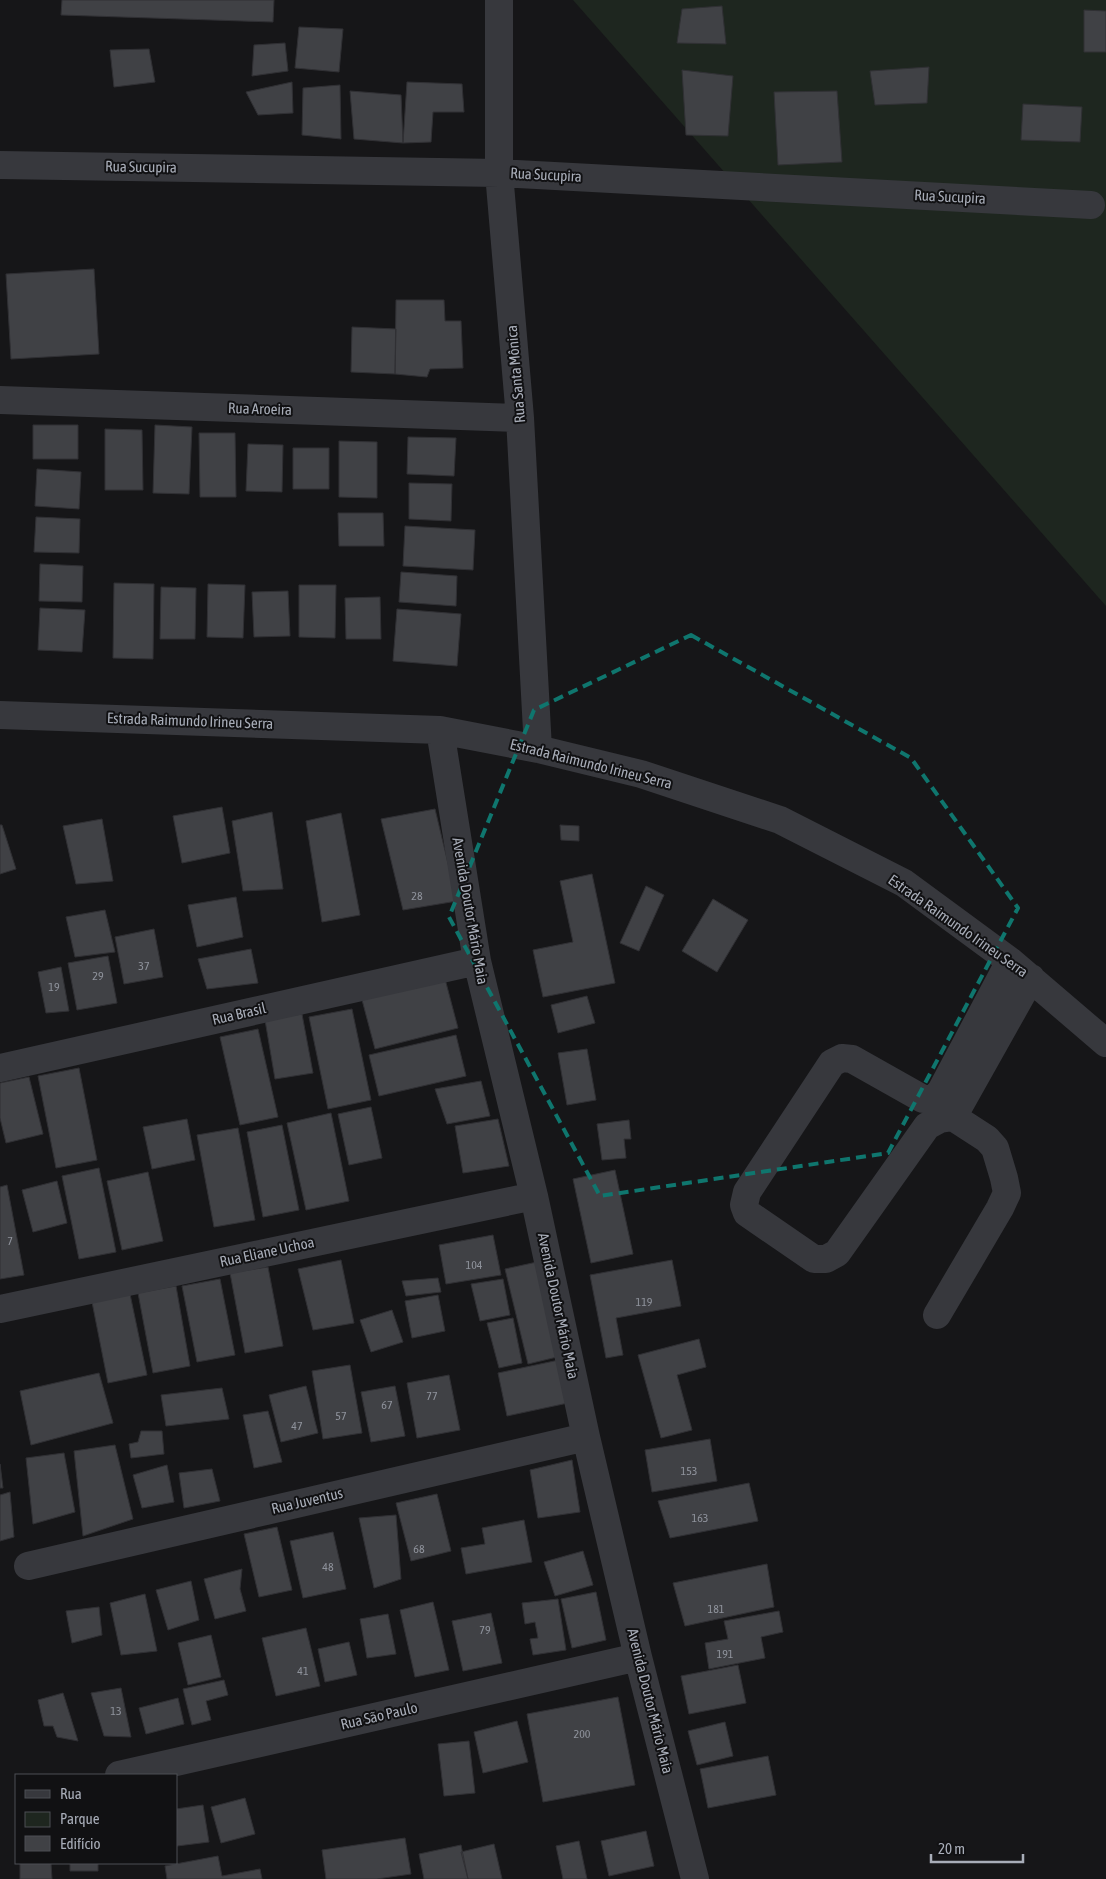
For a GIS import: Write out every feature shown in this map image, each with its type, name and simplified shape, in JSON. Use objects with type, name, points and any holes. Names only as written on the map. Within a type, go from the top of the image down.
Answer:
[{"type":"street","name":"Rua Santa Mônica","points":[[499,0],[499,173],[520,418],[538,749]]},
{"type":"street","name":"Rua Sucupira","points":[[0,166],[499,173],[1091,205]]},
{"type":"street","name":"Rua Aroeira","points":[[0,400],[520,418]]},
{"type":"street","name":"Estrada Raimundo Irineu Serra","points":[[0,715],[440,730],[538,749],[641,774],[780,820],[904,883],[1010,961],[1106,1044]]},
{"type":"street","name":"Avenida Doutor Mário Maia","points":[[440,730],[477,961],[534,1196],[586,1437],[638,1657],[695,1879]]},
{"type":"street","name":"Rua Brasil","points":[[0,1068],[477,961]]},
{"type":"street","points":[[937,1315],[1007,1193],[995,1148],[987,1139],[953,1117],[940,1119],[927,1126],[837,1253],[826,1260],[814,1259],[748,1214],[744,1205],[747,1192],[832,1063],[842,1058],[852,1059],[923,1099],[934,1099],[941,1092],[1010,961]]},
{"type":"street","points":[[953,1117],[1031,978]]},
{"type":"street","name":"Rua Eliane Uchoa","points":[[0,1309],[534,1196]]},
{"type":"street","name":"Rua Juventus","points":[[28,1566],[586,1437]]},
{"type":"street","name":"Rua São Paulo","points":[[123,1774],[638,1657]]},
{"type":"highlighted area","points":[[691,635],[911,758],[1018,908],[888,1153],[600,1196],[449,917],[534,710]]},
{"type":"green space","points":[[573,0],[1106,0],[1106,606]]},
{"type":"building","points":[[62,0],[274,0],[273,22],[61,15]]},
{"type":"building","points":[[722,6],[726,44],[677,43],[682,9]]},
{"type":"building","points":[[1084,10],[1106,11],[1106,52],[1084,52]]},
{"type":"building","points":[[299,27],[343,29],[339,72],[295,68]]},
{"type":"building","points":[[285,43],[288,71],[252,76],[254,45]]},
{"type":"building","points":[[149,49],[155,82],[114,87],[110,50]]},
{"type":"building","points":[[929,67],[927,103],[875,105],[870,71]]},
{"type":"building","points":[[682,70],[733,76],[728,136],[686,135]]},
{"type":"building","points":[[292,82],[293,113],[258,115],[246,92]]},
{"type":"building","points":[[407,82],[462,84],[464,112],[433,112],[431,142],[403,143]]},
{"type":"building","points":[[340,85],[341,139],[302,135],[303,88]]},
{"type":"building","points":[[350,91],[401,95],[403,143],[354,139]]},
{"type":"building","points":[[837,91],[842,162],[778,165],[774,92]]},
{"type":"building","points":[[1023,104],[1082,107],[1080,142],[1021,140]]},
{"type":"building","points":[[94,269],[99,354],[11,359],[6,274]]},
{"type":"building","points":[[396,300],[444,300],[445,321],[461,321],[463,368],[430,369],[427,377],[395,374]]},
{"type":"building","points":[[352,327],[396,329],[395,374],[351,372]]},
{"type":"building","points":[[33,425],[78,425],[78,459],[33,459]]},
{"type":"building","points":[[155,425],[192,427],[189,494],[153,493]]},
{"type":"building","points":[[105,429],[142,430],[143,490],[105,490]]},
{"type":"building","points":[[199,433],[235,433],[236,497],[200,497]]},
{"type":"building","points":[[408,437],[456,438],[454,476],[407,474]]},
{"type":"building","points":[[339,441],[377,442],[377,498],[339,497]]},
{"type":"building","points":[[248,444],[283,445],[282,492],[246,491]]},
{"type":"building","points":[[293,448],[329,448],[329,489],[293,489]]},
{"type":"building","points":[[37,469],[81,472],[79,509],[35,506]]},
{"type":"building","points":[[409,483],[452,484],[451,521],[409,519]]},
{"type":"building","points":[[338,513],[383,513],[384,546],[339,546]]},
{"type":"building","points":[[36,517],[80,519],[79,553],[34,552]]},
{"type":"building","points":[[405,526],[475,530],[473,570],[403,566]]},
{"type":"building","points":[[40,564],[83,566],[82,602],[39,601]]},
{"type":"building","points":[[401,572],[457,576],[456,606],[399,602]]},
{"type":"building","points":[[114,583],[154,584],[153,659],[113,658]]},
{"type":"building","points":[[208,584],[245,585],[243,638],[207,637]]},
{"type":"building","points":[[299,585],[336,585],[335,638],[299,637]]},
{"type":"building","points":[[161,587],[196,588],[195,639],[160,639]]},
{"type":"building","points":[[288,591],[290,636],[254,637],[252,592]]},
{"type":"building","points":[[380,597],[381,639],[346,639],[345,598]]},
{"type":"building","points":[[40,608],[85,610],[82,652],[38,650]]},
{"type":"building","points":[[397,609],[461,614],[457,666],[393,661]]},
{"type":"building","points":[[222,807],[230,853],[182,863],[173,816]]},
{"type":"building","points":[[435,809],[457,901],[403,910],[381,819]]},
{"type":"building","points":[[272,812],[283,889],[243,891],[232,821]]},
{"type":"building","points":[[341,813],[360,915],[322,922],[306,821]]},
{"type":"building","points":[[102,819],[113,881],[76,884],[63,826]]},
{"type":"building","points":[[0,825],[2,825],[16,869],[0,874]]},
{"type":"building","points":[[560,825],[579,826],[579,841],[561,840]]},
{"type":"building","points":[[592,874],[615,983],[543,997],[533,950],[573,942],[560,881]]},
{"type":"building","points":[[646,886],[664,895],[639,951],[620,943]]},
{"type":"building","points":[[236,897],[243,937],[197,947],[188,905]]},
{"type":"building","points":[[713,899],[748,920],[717,972],[682,951]]},
{"type":"building","points":[[105,910],[115,952],[75,957],[66,917]]},
{"type":"building","points":[[154,929],[163,977],[124,984],[115,937]]},
{"type":"building","points":[[251,949],[258,983],[207,989],[198,959]]},
{"type":"building","points":[[108,956],[117,1003],[77,1010],[68,963]]},
{"type":"building","points":[[61,967],[69,1011],[46,1013],[38,972]]},
{"type":"building","points":[[444,975],[458,1028],[375,1049],[361,996]]},
{"type":"building","points":[[587,996],[595,1023],[558,1033],[551,1005]]},
{"type":"building","points":[[352,1009],[371,1100],[328,1109],[309,1017]]},
{"type":"building","points":[[302,1014],[313,1073],[275,1079],[265,1020]]},
{"type":"building","points":[[258,1029],[278,1117],[240,1125],[220,1037]]},
{"type":"building","points":[[456,1035],[466,1076],[379,1096],[369,1055]]},
{"type":"building","points":[[587,1049],[596,1100],[567,1105],[558,1053]]},
{"type":"building","points":[[79,1068],[97,1160],[56,1168],[38,1076]]},
{"type":"building","points":[[29,1077],[43,1134],[6,1143],[0,1118],[0,1083]]},
{"type":"building","points":[[481,1081],[490,1116],[447,1124],[435,1089]]},
{"type":"building","points":[[371,1107],[382,1158],[349,1165],[338,1114]]},
{"type":"building","points":[[331,1113],[349,1201],[306,1210],[287,1123]]},
{"type":"building","points":[[187,1119],[195,1160],[152,1169],[143,1127]]},
{"type":"building","points":[[498,1119],[509,1166],[463,1173],[455,1126]]},
{"type":"building","points":[[629,1120],[631,1139],[624,1139],[626,1158],[602,1160],[597,1124]]},
{"type":"building","points":[[282,1125],[299,1210],[263,1217],[247,1132]]},
{"type":"building","points":[[238,1128],[255,1220],[214,1227],[197,1135]]},
{"type":"building","points":[[99,1168],[116,1252],[79,1259],[62,1176]]},
{"type":"building","points":[[615,1170],[633,1254],[591,1263],[573,1179]]},
{"type":"building","points":[[148,1172],[163,1241],[122,1250],[107,1181]]},
{"type":"building","points":[[57,1181],[67,1223],[33,1232],[22,1190]]},
{"type":"building","points":[[7,1185],[24,1275],[0,1279],[0,1187]]},
{"type":"building","points":[[493,1235],[501,1275],[446,1284],[439,1245]]},
{"type":"building","points":[[341,1260],[354,1323],[313,1330],[298,1269]]},
{"type":"building","points":[[672,1260],[681,1306],[616,1318],[623,1355],[606,1358],[590,1275]]},
{"type":"building","points":[[537,1262],[557,1357],[528,1364],[505,1269]]},
{"type":"building","points":[[268,1267],[283,1346],[245,1353],[230,1273]]},
{"type":"building","points":[[438,1278],[441,1292],[406,1296],[402,1281]]},
{"type":"building","points":[[220,1279],[235,1355],[197,1362],[182,1286]]},
{"type":"building","points":[[503,1279],[510,1315],[480,1321],[471,1284]]},
{"type":"building","points":[[176,1286],[190,1366],[153,1373],[138,1293]]},
{"type":"building","points":[[130,1294],[147,1375],[108,1383],[92,1302]]},
{"type":"building","points":[[438,1295],[445,1331],[412,1338],[405,1301]]},
{"type":"building","points":[[392,1310],[403,1342],[371,1352],[360,1320]]},
{"type":"building","points":[[513,1318],[522,1363],[499,1368],[487,1323]]},
{"type":"building","points":[[699,1339],[706,1367],[677,1375],[692,1430],[661,1438],[638,1355]]},
{"type":"building","points":[[559,1360],[568,1403],[507,1416],[498,1373]]},
{"type":"building","points":[[350,1365],[362,1433],[323,1439],[312,1371]]},
{"type":"building","points":[[99,1373],[113,1423],[31,1445],[20,1391]]},
{"type":"building","points":[[449,1375],[460,1430],[417,1438],[407,1383]]},
{"type":"building","points":[[306,1386],[318,1433],[281,1442],[269,1395]]},
{"type":"building","points":[[395,1386],[405,1436],[371,1442],[361,1392]]},
{"type":"building","points":[[222,1388],[229,1419],[166,1426],[161,1395]]},
{"type":"building","points":[[268,1411],[282,1462],[254,1468],[243,1415]]},
{"type":"building","points":[[141,1431],[162,1431],[164,1454],[131,1458],[129,1444],[138,1442]]},
{"type":"building","points":[[710,1439],[717,1481],[652,1492],[645,1450]]},
{"type":"building","points":[[115,1445],[133,1519],[83,1536],[74,1451]]},
{"type":"building","points":[[64,1453],[75,1512],[33,1524],[26,1458]]},
{"type":"building","points":[[572,1460],[580,1512],[538,1518],[530,1470]]},
{"type":"building","points":[[0,1464],[3,1488],[0,1488]]},
{"type":"building","points":[[167,1465],[174,1502],[142,1508],[133,1475]]},
{"type":"building","points":[[212,1469],[220,1501],[184,1508],[179,1473]]},
{"type":"building","points":[[749,1483],[758,1521],[670,1538],[658,1501]]},
{"type":"building","points":[[10,1492],[14,1537],[0,1541],[0,1495]]},
{"type":"building","points":[[437,1494],[451,1551],[411,1561],[396,1503]]},
{"type":"building","points":[[396,1515],[401,1579],[374,1588],[359,1518]]},
{"type":"building","points":[[524,1520],[532,1562],[466,1574],[461,1548],[485,1544],[482,1528]]},
{"type":"building","points":[[277,1527],[292,1590],[259,1597],[244,1534]]},
{"type":"building","points":[[333,1532],[346,1589],[303,1598],[290,1541]]},
{"type":"building","points":[[583,1551],[593,1585],[555,1596],[544,1562]]},
{"type":"building","points":[[767,1564],[774,1607],[685,1626],[673,1583]]},
{"type":"building","points":[[242,1569],[240,1589],[246,1611],[215,1619],[204,1579]]},
{"type":"building","points":[[191,1581],[199,1620],[168,1630],[156,1590]]},
{"type":"building","points":[[596,1592],[606,1640],[572,1648],[561,1599]]},
{"type":"building","points":[[145,1594],[157,1651],[121,1655],[110,1603]]},
{"type":"building","points":[[558,1599],[566,1650],[533,1655],[530,1639],[538,1638],[535,1622],[525,1624],[522,1603]]},
{"type":"building","points":[[433,1602],[449,1670],[415,1677],[400,1610]]},
{"type":"building","points":[[99,1607],[102,1635],[72,1643],[66,1611]]},
{"type":"building","points":[[779,1611],[783,1632],[761,1637],[765,1658],[709,1669],[705,1643],[728,1639],[724,1621]]},
{"type":"building","points":[[491,1613],[502,1663],[463,1671],[452,1621]]},
{"type":"building","points":[[388,1614],[396,1654],[367,1658],[360,1619]]},
{"type":"building","points":[[306,1628],[320,1686],[276,1696],[262,1638]]},
{"type":"building","points":[[211,1635],[221,1677],[188,1685],[178,1643]]},
{"type":"building","points":[[349,1642],[357,1675],[325,1682],[318,1649]]},
{"type":"building","points":[[738,1665],[746,1703],[689,1714],[681,1676]]},
{"type":"building","points":[[224,1680],[228,1695],[206,1701],[211,1720],[192,1725],[183,1689]]},
{"type":"building","points":[[121,1688],[131,1737],[104,1736],[91,1693]]},
{"type":"building","points":[[63,1693],[78,1741],[57,1737],[53,1726],[44,1726],[38,1700]]},
{"type":"building","points":[[618,1697],[635,1785],[543,1802],[527,1714]]},
{"type":"building","points":[[178,1698],[184,1724],[146,1734],[139,1708]]},
{"type":"building","points":[[517,1721],[528,1762],[483,1773],[474,1732]]},
{"type":"building","points":[[725,1722],[733,1756],[697,1765],[688,1731]]},
{"type":"building","points":[[469,1741],[475,1793],[444,1796],[438,1744]]},
{"type":"building","points":[[768,1756],[776,1795],[708,1808],[700,1769]]},
{"type":"building","points":[[245,1798],[255,1834],[221,1843],[211,1807]]},
{"type":"building","points":[[203,1805],[209,1842],[178,1846],[178,1809]]},
{"type":"building","points":[[646,1831],[654,1866],[609,1876],[601,1841]]},
{"type":"building","points":[[405,1838],[411,1874],[377,1879],[326,1879],[322,1850]]},
{"type":"building","points":[[579,1841],[587,1879],[563,1879],[556,1846]]},
{"type":"building","points":[[494,1844],[502,1879],[468,1879],[461,1852]]},
{"type":"building","points":[[461,1845],[468,1879],[424,1879],[419,1854]]},
{"type":"building","points":[[218,1856],[222,1876],[260,1869],[262,1879],[167,1879],[165,1866]]},
{"type":"building","points":[[20,1864],[51,1864],[52,1879],[20,1879]]},
{"type":"building","points":[[70,1864],[98,1864],[98,1871],[70,1871]]}]
